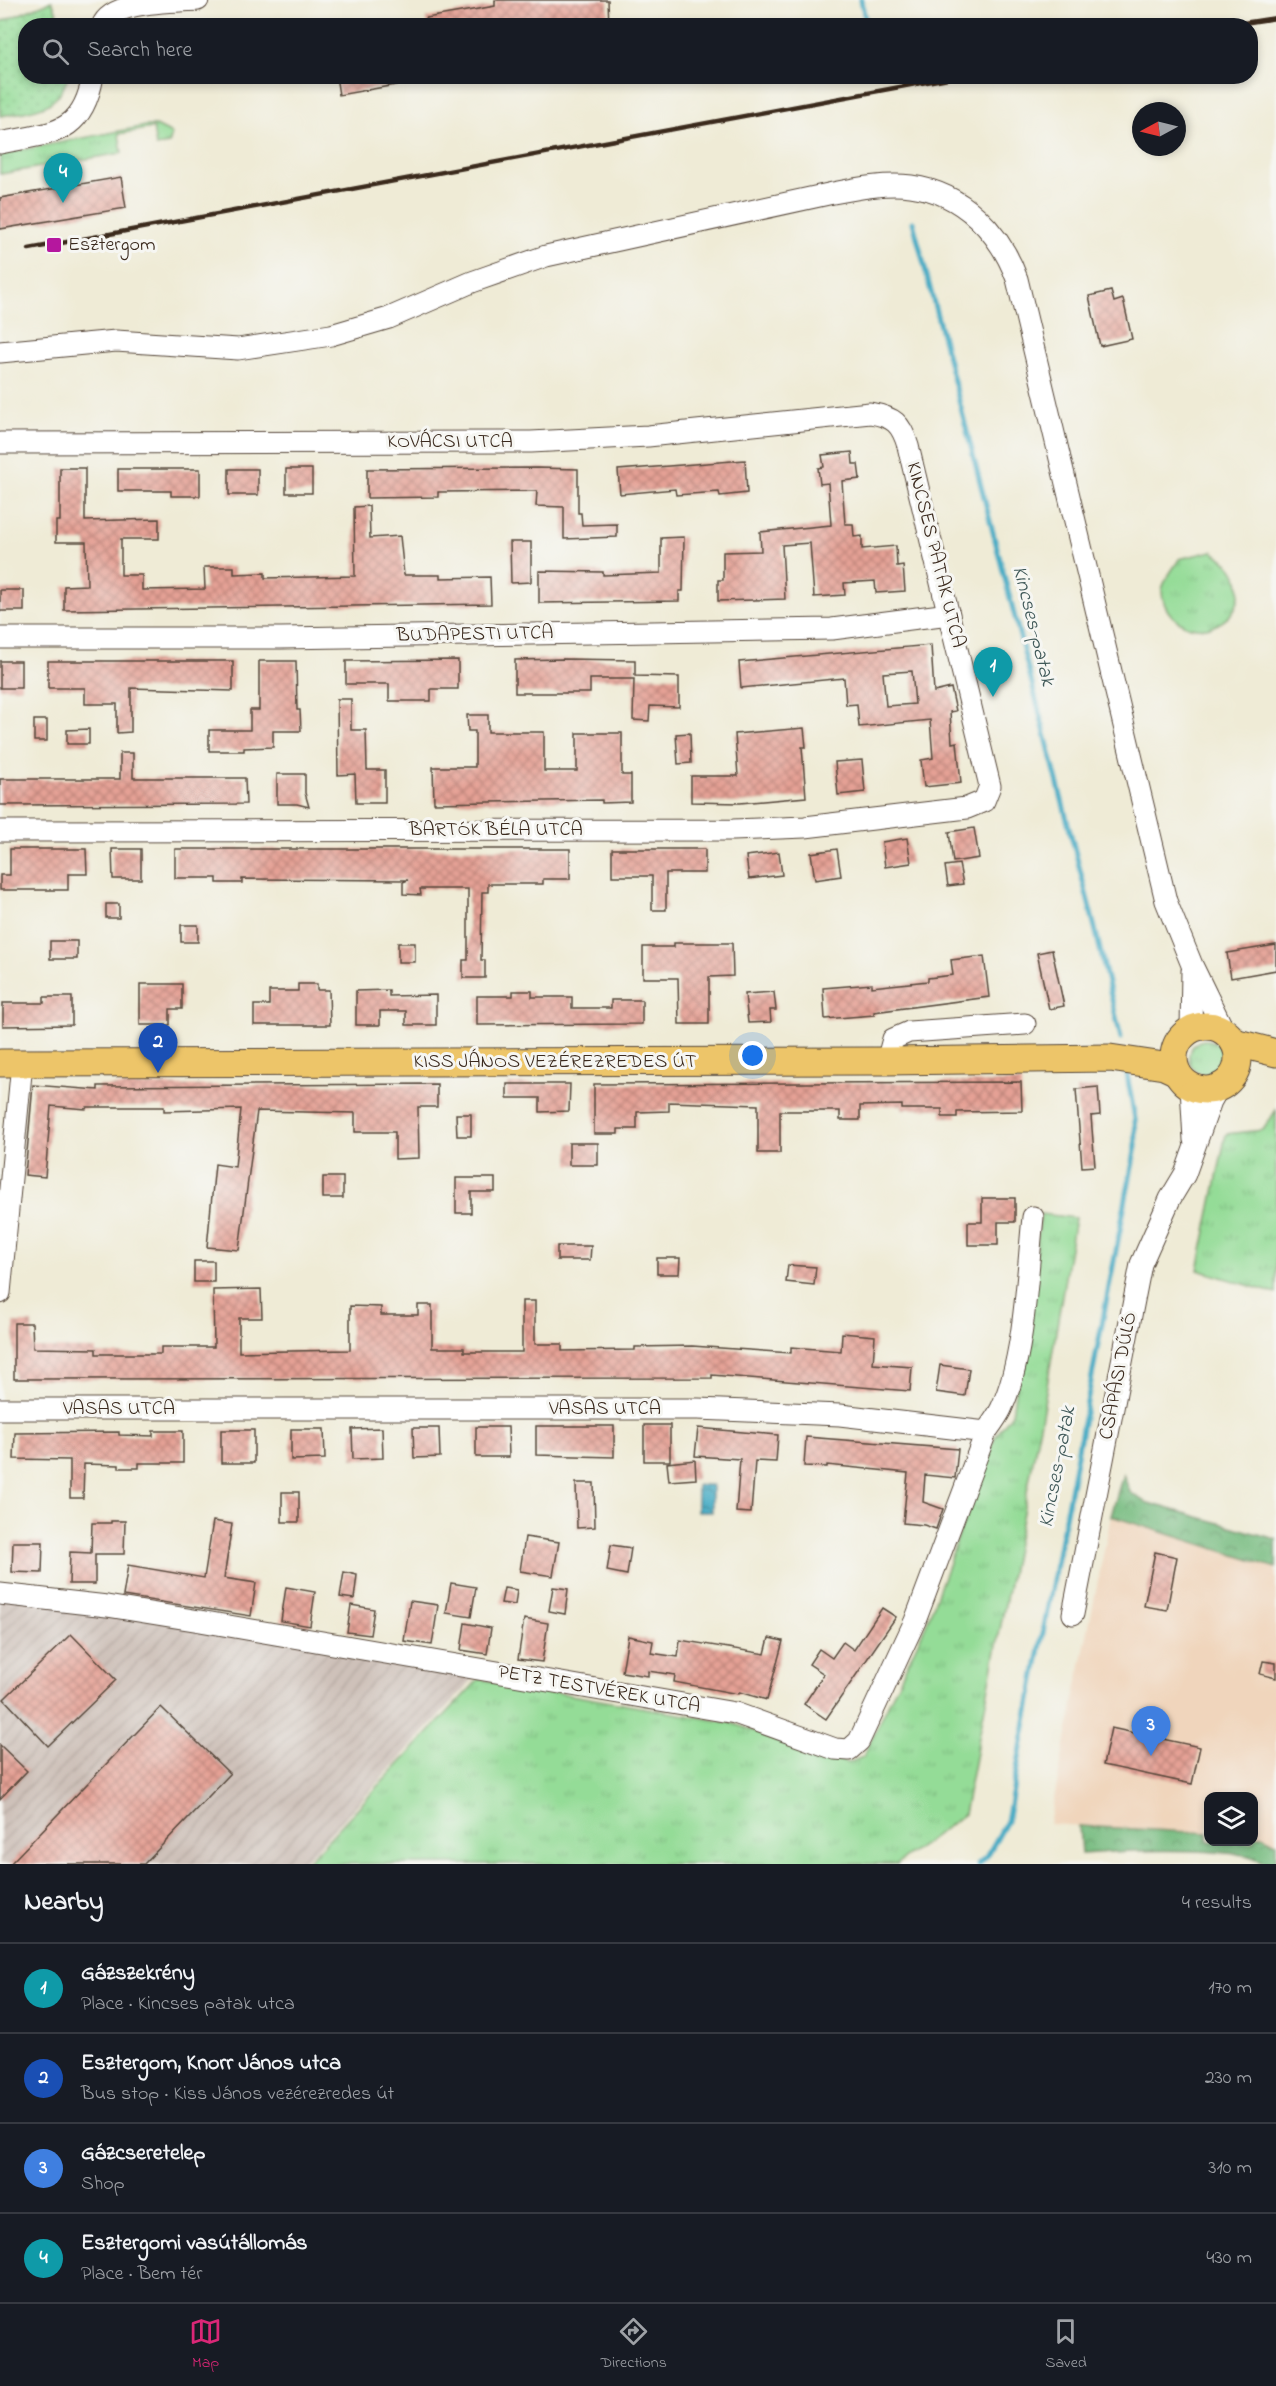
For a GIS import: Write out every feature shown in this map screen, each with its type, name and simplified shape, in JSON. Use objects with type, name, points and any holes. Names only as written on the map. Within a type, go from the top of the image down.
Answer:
[{"type":"main road","points":[[1276,1053],[1229,1037],[1207,1026],[1184,1037],[1173,1063],[1184,1080],[1200,1090],[1276,1064]]},
{"type":"main road","name":"KISS JÁNOS VEZÉREZREDES ÚT","points":[[11,1063],[887,1061],[1110,1058],[1144,1056],[1184,1037]]},
{"type":"main road","points":[[1227,1079],[1237,1052],[1229,1037]]},
{"type":"main road","name":"KISS JÁNOS VEZÉREZREDES ÚT","points":[[1144,1056],[1184,1080]]},
{"type":"street","points":[[106,18],[113,11],[127,6],[198,0]]},
{"type":"street","points":[[0,143],[61,130],[70,125],[87,100],[91,84]]},
{"type":"street","points":[[0,352],[117,341],[222,348],[280,344],[331,335],[375,322],[481,278],[546,256],[833,193],[878,186],[910,186],[926,189],[956,201],[975,214],[991,230],[1006,254],[1017,279],[1166,901],[1192,965],[1229,1037]]},
{"type":"street","name":"KOVÁCSI UTCA","points":[[0,443],[531,442],[648,436],[870,413],[886,415],[896,422]]},
{"type":"street","name":"KINCSES PATAK UTCA","points":[[896,422],[904,432],[908,446],[990,779],[987,796]]},
{"type":"street","name":"BUDAPESTI UTCA","points":[[0,638],[281,638],[832,629],[949,614]]},
{"type":"street","name":"BARTÓK BÉLA UTCA","points":[[0,831],[752,830],[967,808],[979,804],[987,796]]},
{"type":"street","points":[[1184,1037],[1192,965]]},
{"type":"street","points":[[887,1061],[893,1039],[909,1032],[1025,1024]]},
{"type":"street","points":[[0,1293],[11,1063]]},
{"type":"street","name":"CSAPÁSI DŰLŐ","points":[[1073,1614],[1141,1264],[1195,1149],[1211,1101],[1227,1079]]},
{"type":"street","name":"CSAPÁSI DŰLŐ","points":[[1184,1080],[1195,1149]]},
{"type":"street","points":[[986,1432],[1000,1410],[1012,1378],[1022,1323],[1033,1217]]},
{"type":"street","name":"VASAS UTCA","points":[[0,1409],[698,1409],[840,1415],[986,1432]]},
{"type":"street","name":"PETZ TESTVÉREK UTCA","points":[[0,1594],[107,1606],[200,1621],[735,1713],[835,1749],[849,1750],[860,1741],[915,1621],[986,1432]]},
{"type":"shaded area","points":[[1111,1516],[1276,1568],[1276,1843],[1263,1836],[1258,1836],[1258,1792],[1204,1792],[1204,1833],[1049,1824]]},
{"type":"shaded area","points":[[0,1595],[482,1670],[302,1864],[0,1864]]},
{"type":"green space","points":[[52,1],[59,18],[18,18],[18,84],[65,84],[57,97],[50,103],[32,110],[0,116],[0,22]]},
{"type":"green space","points":[[156,126],[172,134],[169,144],[156,146],[153,128],[119,134],[122,153],[0,174],[0,154]]},
{"type":"green space","points":[[1212,551],[1235,573],[1239,587],[1238,601],[1223,621],[1211,627],[1198,628],[1185,625],[1168,611],[1163,598],[1163,587],[1179,559]]},
{"type":"green space","points":[[1206,1040],[1218,1045],[1223,1057],[1218,1069],[1206,1074],[1194,1069],[1189,1057],[1194,1045]]},
{"type":"green space","points":[[1276,1110],[1276,1294],[1198,1270],[1226,1134],[1263,1130]]},
{"type":"green space","points":[[1041,1214],[1075,1218],[1042,1415],[964,1814],[897,1864],[305,1864],[479,1679],[731,1723],[848,1763],[863,1757],[926,1625],[995,1437],[1012,1414]]},
{"type":"green space","points":[[1123,1474],[1130,1492],[1145,1502],[1276,1539],[1276,1568],[1111,1516]]},
{"type":"green space","points":[[1079,1826],[1204,1833],[1204,1846],[1258,1846],[1258,1836],[1263,1836],[1276,1843],[1276,1864],[1245,1855],[1204,1851],[1081,1854]]},
{"type":"water","points":[[697,1485],[712,1485],[712,1512],[697,1512]]},
{"type":"building","points":[[495,0],[608,0],[609,18],[426,18],[495,6]]},
{"type":"building","points":[[337,84],[401,84],[339,95]]},
{"type":"building","points":[[121,177],[126,208],[0,229],[0,198]]},
{"type":"building","points":[[1111,291],[1114,302],[1123,299],[1132,339],[1100,346],[1089,296]]},
{"type":"building","points":[[852,452],[853,464],[858,464],[860,479],[842,481],[845,524],[853,524],[854,537],[862,536],[862,549],[896,546],[897,566],[903,565],[905,591],[876,593],[875,581],[844,583],[845,595],[814,597],[810,543],[782,545],[785,599],[718,601],[718,580],[723,580],[723,552],[761,551],[760,532],[831,525],[828,483],[820,484],[818,468],[824,467],[822,455]]},
{"type":"building","points":[[745,460],[747,493],[720,496],[719,492],[676,495],[675,489],[620,494],[618,470]]},
{"type":"building","points":[[60,468],[85,468],[85,521],[159,519],[159,539],[121,539],[121,575],[142,575],[142,590],[205,589],[204,567],[234,567],[234,574],[265,573],[265,578],[355,576],[354,507],[369,506],[370,538],[400,536],[404,575],[440,575],[440,578],[490,577],[491,604],[64,610],[64,586],[87,585],[86,542],[56,542],[56,521],[60,521]]},
{"type":"building","points":[[118,469],[200,469],[200,496],[171,496],[171,491],[118,491]]},
{"type":"building","points":[[229,469],[258,469],[258,495],[229,495]]},
{"type":"building","points":[[286,469],[312,469],[312,493],[286,493]]},
{"type":"building","points":[[367,469],[578,469],[578,513],[581,513],[582,525],[617,524],[617,537],[564,539],[564,507],[536,506],[537,491],[438,492],[438,497],[367,498]]},
{"type":"building","points":[[684,537],[683,591],[679,591],[679,601],[539,603],[539,571],[603,572],[603,575],[661,573],[661,538]]},
{"type":"building","points":[[510,542],[531,542],[531,582],[511,583]]},
{"type":"building","points":[[0,590],[24,590],[24,611],[0,611]]},
{"type":"building","points":[[931,645],[934,692],[951,688],[956,711],[950,712],[952,743],[957,742],[961,783],[924,787],[921,760],[933,758],[930,720],[859,727],[857,704],[846,705],[844,678],[741,688],[739,662]],"holes":[[[912,671],[915,704],[886,706],[883,673]]]},
{"type":"building","points":[[458,660],[458,689],[431,689],[431,701],[389,701],[389,684],[346,684],[346,661]]},
{"type":"building","points":[[515,660],[635,660],[635,676],[679,677],[679,707],[650,706],[649,721],[633,720],[634,679],[590,679],[590,693],[515,693]]},
{"type":"building","points":[[0,661],[21,661],[21,688],[0,688]]},
{"type":"building","points":[[48,661],[233,661],[233,691],[131,688],[131,732],[117,733],[117,704],[85,704],[85,688],[48,688]]},
{"type":"building","points":[[259,661],[296,661],[297,710],[300,710],[301,731],[273,731],[273,747],[244,748],[244,751],[209,751],[209,730],[250,730],[250,710],[259,710]]},
{"type":"building","points":[[337,699],[351,699],[351,730],[366,730],[367,770],[385,770],[385,803],[356,803],[355,774],[338,775]]},
{"type":"building","points":[[467,715],[488,715],[488,732],[544,732],[544,771],[577,771],[577,733],[622,733],[622,775],[631,775],[631,802],[602,803],[602,800],[434,803],[433,767],[475,767],[475,731],[468,731]]},
{"type":"building","points":[[34,720],[47,720],[47,741],[34,741]]},
{"type":"building","points":[[804,728],[806,747],[802,747],[806,797],[740,803],[691,802],[691,776],[738,776],[735,734]]},
{"type":"building","points":[[89,729],[89,744],[67,744],[67,730]]},
{"type":"building","points":[[690,733],[691,763],[678,764],[676,734]]},
{"type":"building","points":[[120,753],[133,753],[133,778],[245,778],[246,804],[0,805],[0,779],[120,779]]},
{"type":"building","points":[[862,760],[865,792],[838,795],[835,762]]},
{"type":"building","points":[[277,774],[305,774],[305,793],[309,807],[297,804],[277,804]]},
{"type":"building","points":[[974,828],[979,858],[953,862],[949,832]]},
{"type":"building","points":[[907,838],[911,863],[885,867],[882,842]]},
{"type":"building","points":[[10,849],[86,849],[87,874],[68,874],[68,890],[0,890],[0,875],[10,875]]},
{"type":"building","points":[[112,849],[141,849],[141,879],[113,879]]},
{"type":"building","points":[[175,849],[570,849],[570,879],[543,879],[543,884],[488,884],[488,892],[482,892],[481,960],[485,960],[485,978],[463,978],[463,960],[468,960],[468,889],[420,889],[421,895],[403,894],[403,882],[408,880],[242,879],[242,883],[217,883],[217,878],[175,878]]},
{"type":"building","points":[[612,849],[705,849],[705,873],[666,873],[666,910],[652,910],[652,876],[612,876]]},
{"type":"building","points":[[837,849],[841,876],[815,880],[811,853]]},
{"type":"building","points":[[779,852],[782,875],[749,879],[746,856]]},
{"type":"building","points":[[959,864],[963,884],[948,886],[945,866]]},
{"type":"building","points":[[106,904],[119,904],[119,918],[106,918]]},
{"type":"building","points":[[181,925],[198,925],[198,942],[181,942]]},
{"type":"building","points":[[50,941],[77,941],[77,959],[50,959]]},
{"type":"building","points":[[398,943],[415,943],[415,962],[398,962]]},
{"type":"building","points":[[674,943],[732,943],[733,976],[709,977],[709,1024],[679,1024],[678,978],[643,978],[643,947],[674,947]]},
{"type":"building","points":[[1276,945],[1276,970],[1231,978],[1227,953]]},
{"type":"building","points":[[1052,950],[1064,1006],[1049,1009],[1037,953]]},
{"type":"building","points":[[984,956],[989,997],[874,1012],[874,1015],[825,1019],[823,988],[872,984],[872,987],[928,981],[928,978],[953,975],[951,960]]},
{"type":"building","points":[[140,984],[182,984],[182,1009],[170,1009],[170,1025],[140,1025]]},
{"type":"building","points":[[298,984],[317,984],[317,990],[329,990],[330,1025],[254,1025],[254,1005],[269,1005],[269,991],[298,991]]},
{"type":"building","points":[[389,990],[389,996],[436,995],[436,1025],[406,1025],[406,1011],[380,1011],[380,1025],[356,1025],[356,991]]},
{"type":"building","points":[[513,991],[532,991],[532,997],[572,997],[572,1008],[611,1008],[611,1000],[642,1000],[642,1024],[477,1025],[477,996],[513,996]]},
{"type":"building","points":[[774,992],[776,1010],[770,1010],[771,1022],[748,1023],[745,994]]},
{"type":"building","points":[[44,997],[72,997],[72,1025],[3,1026],[3,1003],[44,1003]]},
{"type":"building","points":[[1021,1082],[1022,1111],[957,1112],[957,1117],[942,1117],[942,1109],[902,1109],[902,1105],[860,1106],[860,1120],[840,1120],[840,1111],[780,1111],[780,1153],[758,1153],[758,1105],[669,1102],[669,1111],[637,1112],[637,1129],[618,1129],[618,1134],[594,1134],[594,1084]]},
{"type":"building","points":[[437,1084],[437,1107],[418,1107],[419,1158],[395,1159],[395,1132],[355,1132],[355,1113],[257,1111],[239,1250],[207,1247],[215,1164],[235,1167],[241,1109],[164,1111],[164,1107],[87,1107],[86,1109],[51,1106],[45,1177],[25,1175],[33,1085],[98,1090],[98,1086]]},
{"type":"building","points":[[507,1084],[570,1084],[569,1111],[540,1112],[540,1098],[507,1098]]},
{"type":"building","points":[[1098,1087],[1100,1115],[1091,1116],[1095,1166],[1082,1167],[1076,1089]]},
{"type":"building","points":[[456,1114],[471,1114],[471,1136],[457,1136]]},
{"type":"building","points":[[569,1143],[598,1143],[598,1165],[569,1165]]},
{"type":"building","points":[[323,1177],[343,1177],[343,1198],[323,1198]]},
{"type":"building","points":[[456,1178],[495,1178],[495,1192],[471,1192],[471,1213],[456,1213]]},
{"type":"building","points":[[982,1198],[1015,1198],[1015,1222],[998,1222],[998,1245],[968,1245],[968,1222],[982,1222]]},
{"type":"building","points":[[557,1246],[591,1246],[590,1260],[557,1260]]},
{"type":"building","points":[[657,1258],[680,1258],[679,1274],[657,1274]]},
{"type":"building","points":[[194,1261],[214,1261],[214,1282],[194,1282]]},
{"type":"building","points":[[788,1265],[816,1267],[814,1285],[786,1282]]},
{"type":"building","points":[[261,1289],[262,1318],[239,1318],[239,1352],[350,1350],[350,1306],[381,1307],[381,1315],[418,1315],[418,1305],[432,1305],[432,1348],[464,1348],[464,1352],[522,1352],[522,1301],[535,1301],[535,1344],[562,1344],[562,1351],[635,1350],[635,1347],[692,1346],[791,1353],[791,1347],[841,1351],[842,1333],[875,1336],[873,1364],[912,1367],[910,1391],[712,1375],[712,1378],[14,1379],[14,1323],[32,1323],[33,1348],[96,1349],[96,1354],[161,1354],[161,1347],[214,1347],[213,1290]]},
{"type":"building","points":[[940,1365],[969,1369],[965,1396],[936,1392]]},
{"type":"building","points":[[644,1425],[670,1425],[670,1461],[644,1461]]},
{"type":"building","points":[[536,1426],[614,1426],[614,1457],[536,1455]]},
{"type":"building","points":[[476,1427],[508,1427],[509,1457],[476,1457]]},
{"type":"building","points":[[382,1428],[383,1458],[353,1459],[352,1429]]},
{"type":"building","points":[[413,1428],[439,1428],[440,1457],[414,1458]]},
{"type":"building","points":[[698,1428],[778,1435],[776,1462],[755,1461],[751,1513],[736,1512],[740,1459],[695,1456]]},
{"type":"building","points":[[291,1429],[324,1429],[325,1459],[291,1460]]},
{"type":"building","points":[[221,1430],[254,1430],[254,1463],[221,1463]]},
{"type":"building","points":[[153,1431],[183,1431],[183,1463],[139,1463],[139,1468],[84,1464],[83,1498],[70,1498],[70,1460],[14,1459],[15,1433],[119,1432],[119,1435],[153,1436]]},
{"type":"building","points":[[806,1437],[958,1449],[955,1478],[925,1475],[923,1502],[943,1509],[936,1529],[903,1523],[908,1473],[827,1465],[827,1467],[804,1466]]},
{"type":"building","points":[[695,1460],[696,1479],[669,1481],[667,1463]]},
{"type":"building","points":[[576,1483],[594,1483],[595,1527],[577,1528]]},
{"type":"building","points":[[282,1492],[299,1492],[299,1522],[282,1522]]},
{"type":"building","points":[[111,1521],[125,1521],[124,1554],[95,1554],[95,1584],[69,1584],[70,1552],[91,1553],[92,1523],[111,1523]]},
{"type":"building","points":[[213,1521],[232,1524],[224,1578],[256,1583],[251,1616],[123,1596],[128,1565],[204,1578]]},
{"type":"building","points":[[525,1537],[559,1542],[553,1576],[520,1571]]},
{"type":"building","points":[[13,1542],[43,1542],[42,1573],[12,1572]]},
{"type":"building","points":[[611,1545],[631,1548],[627,1575],[607,1571]]},
{"type":"building","points":[[1155,1552],[1177,1557],[1167,1610],[1144,1606]]},
{"type":"building","points":[[344,1572],[357,1575],[354,1599],[340,1597]]},
{"type":"building","points":[[451,1583],[476,1587],[471,1617],[446,1613]]},
{"type":"building","points":[[286,1587],[315,1592],[310,1626],[281,1621]]},
{"type":"building","points":[[553,1587],[568,1589],[565,1614],[549,1611]]},
{"type":"building","points":[[504,1588],[517,1590],[515,1605],[501,1603]]},
{"type":"building","points":[[410,1601],[438,1605],[432,1645],[404,1641]]},
{"type":"building","points":[[351,1605],[374,1609],[370,1635],[347,1632]]},
{"type":"building","points":[[882,1608],[896,1617],[826,1719],[804,1704],[824,1674],[809,1664],[819,1649],[832,1658],[843,1642],[854,1650]]},
{"type":"building","points":[[524,1619],[548,1623],[542,1662],[518,1659]]},
{"type":"building","points":[[465,1623],[491,1628],[487,1654],[461,1650]]},
{"type":"building","points":[[71,1634],[116,1680],[48,1746],[4,1699]]},
{"type":"building","points":[[628,1636],[653,1641],[651,1653],[678,1657],[680,1640],[765,1654],[769,1638],[783,1641],[767,1700],[739,1692],[738,1694],[674,1682],[675,1675],[648,1671],[648,1676],[622,1672]]},
{"type":"building","points":[[1263,1661],[1276,1663],[1276,1678],[1260,1674]]},
{"type":"building","points":[[161,1707],[230,1774],[144,1864],[10,1864]]},
{"type":"building","points":[[1111,1728],[1200,1747],[1192,1784],[1103,1765]]},
{"type":"building","points":[[0,1745],[27,1771],[0,1799]]},
{"type":"waterway","name":"Kincses-patak","points":[[861,0],[865,18]]},
{"type":"waterway","name":"Kincses-patak","points":[[913,222],[1095,928],[1121,1038]]},
{"type":"waterway","name":"Kincses-patak","points":[[978,1864],[987,1856],[1007,1821],[1136,1146],[1135,1119],[1126,1069]]},
{"type":"railway","points":[[1258,21],[1276,18]]},
{"type":"railway","points":[[29,249],[916,84]]},
{"type":"place","name":"Esztergomi vasútállomás","points":[[63,203]]},
{"type":"place","name":"Esztergom","points":[[54,245]]},
{"type":"place","name":"Gázszekrény","points":[[993,697]]},
{"type":"place","name":"Esztergom, Knorr János utca","points":[[158,1073]]},
{"type":"place","name":"Gázcseretelep","points":[[1151,1756]]}]
